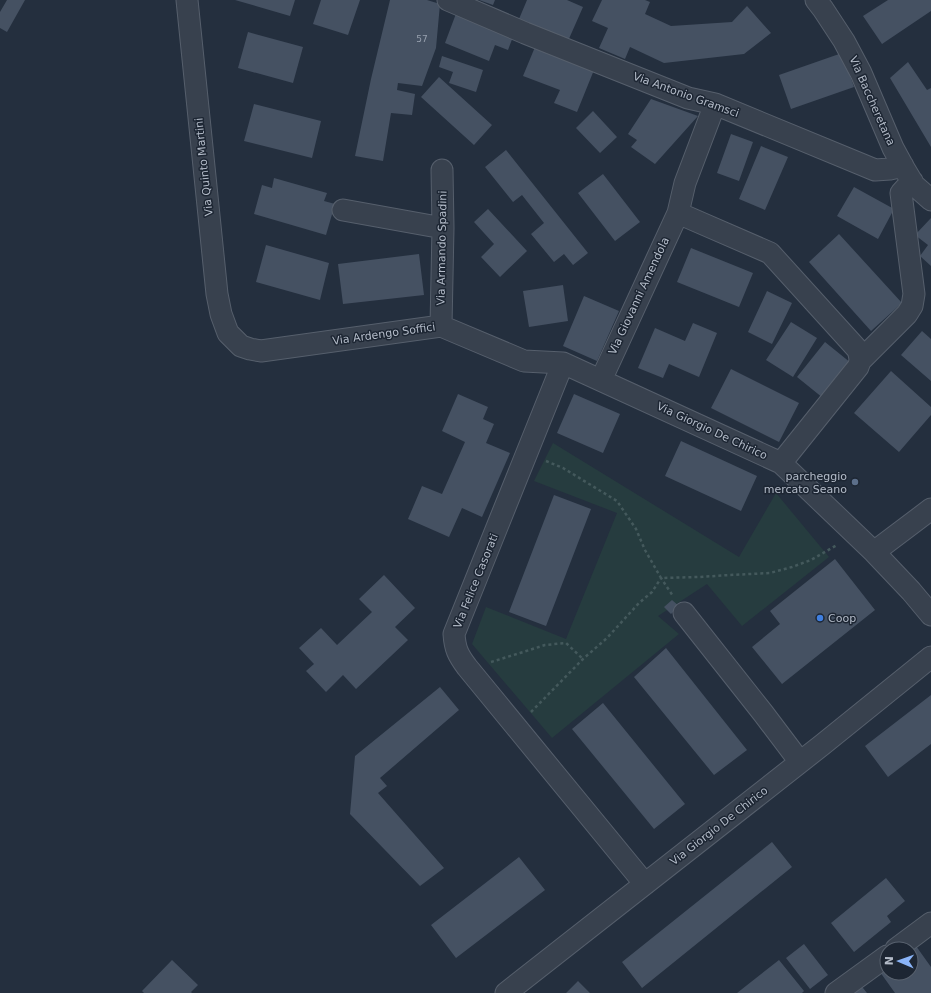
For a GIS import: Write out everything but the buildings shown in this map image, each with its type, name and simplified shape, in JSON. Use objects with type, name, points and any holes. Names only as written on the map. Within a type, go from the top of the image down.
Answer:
[{"type":"street","name":"Via Quinto Martini","points":[[187,0],[217,294],[220,314],[228,333]]},
{"type":"street","name":"Via Antonio Gramsci","points":[[448,0],[525,33],[688,98],[715,104],[875,170],[890,169],[907,173]]},
{"type":"street","name":"Via Baccheretana","points":[[816,0],[844,41],[861,73],[893,148],[907,173],[914,185],[931,200]]},
{"type":"street","name":"Via Giovanni Amendola","points":[[601,380],[678,213],[685,182],[715,104]]},
{"type":"street","name":"Via Armando Spadini","points":[[441,326],[443,228],[442,170]]},
{"type":"street","points":[[781,463],[858,367],[859,356],[907,314],[912,306],[914,294],[901,193],[907,173]]},
{"type":"street","points":[[342,210],[443,228]]},
{"type":"street","points":[[678,213],[770,253],[859,356]]},
{"type":"street","name":"Via Ardengo Soffici","points":[[228,333],[241,346],[260,351],[441,326],[524,361],[563,363]]},
{"type":"street","points":[[563,363],[601,380]]},
{"type":"street","name":"Via Felice Casorati","points":[[563,363],[454,634],[455,646],[461,658],[516,727],[645,884]]},
{"type":"street","name":"Via Giorgio De Chirico","points":[[601,380],[781,463],[874,552],[931,615]]},
{"type":"street","points":[[874,552],[931,509]]},
{"type":"street","points":[[684,613],[800,762]]},
{"type":"street","name":"Via Giorgio De Chirico","points":[[506,993],[931,657]]},
{"type":"street","points":[[907,941],[931,923]]},
{"type":"street","points":[[836,993],[879,962]]},
{"type":"path","points":[[527,454],[562,468],[617,501],[636,529],[645,550],[661,578]]},
{"type":"path","points":[[661,578],[699,578],[730,574],[770,573],[812,560],[834,548],[853,532]]},
{"type":"path","points":[[516,727],[583,659],[607,638],[639,603],[652,592],[661,578]]},
{"type":"path","points":[[470,669],[546,645],[566,643],[583,659]]},
{"type":"green space","points":[[553,443],[739,557],[776,493],[829,557],[742,626],[707,584],[658,616],[679,634],[552,738],[472,644],[486,607],[566,639],[617,513],[534,481]]},
{"type":"place","name":"parcheggio mercato Seano","points":[[855,482]]},
{"type":"place","name":"Coop","points":[[820,618]]}]
